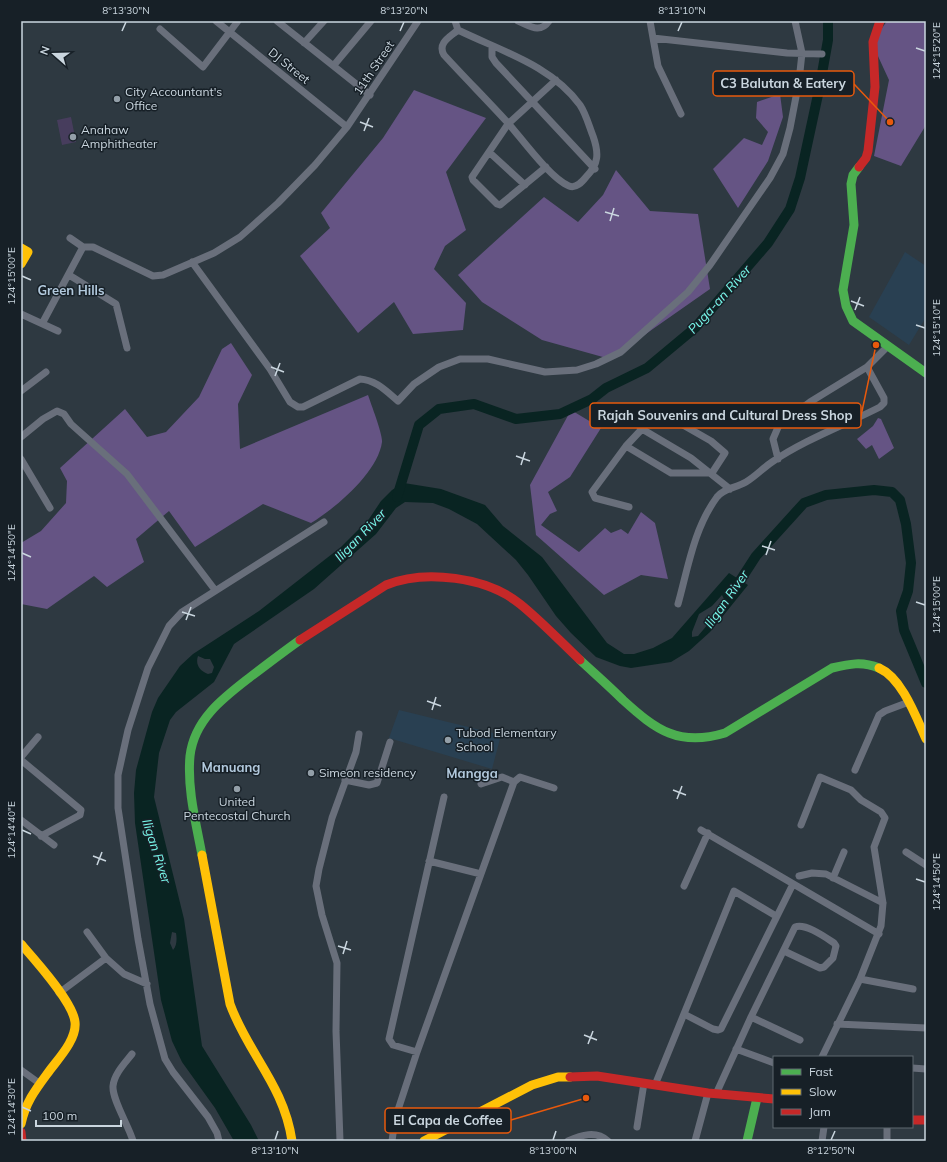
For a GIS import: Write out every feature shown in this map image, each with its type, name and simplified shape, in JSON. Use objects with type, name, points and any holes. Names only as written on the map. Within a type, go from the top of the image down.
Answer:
[{"type":"street","name":"DJ Street","points":[[216,21],[347,127]]},
{"type":"street","points":[[160,29],[203,67],[238,21]]},
{"type":"street","points":[[277,21],[370,94]]},
{"type":"street","points":[[304,43],[324,21]]},
{"type":"street","points":[[334,65],[371,21]]},
{"type":"street","name":"11th Street","points":[[83,247],[93,247],[153,276],[163,275],[214,253],[240,237],[278,203],[315,165],[347,127],[418,21]]},
{"type":"street","points":[[455,21],[458,30],[540,68],[556,80],[580,106],[596,145],[597,160],[594,169],[578,185],[571,187],[566,185],[546,167],[441,51],[442,43],[458,30]]},
{"type":"street","points":[[518,21],[536,29],[544,27],[549,21]]},
{"type":"street","points":[[650,21],[658,66],[681,114]]},
{"type":"street","points":[[192,262],[270,369],[290,402],[298,407],[303,407],[360,379],[369,380],[377,384],[398,401],[414,384],[439,366],[460,359],[488,360],[545,372],[577,370],[596,364],[621,352],[688,292],[710,265],[770,178],[783,154],[790,128],[799,81],[802,53],[795,21]]},
{"type":"street","points":[[880,21],[872,42],[875,77],[868,151],[866,158],[853,175],[851,184],[854,225],[843,290],[846,309],[853,321],[926,373]]},
{"type":"street","points":[[652,38],[822,54]]},
{"type":"street","points":[[492,46],[492,57],[496,63],[594,169]]},
{"type":"street","points":[[546,167],[504,203],[497,204],[473,180],[472,177],[508,124],[556,80]]},
{"type":"street","points":[[490,152],[524,185]]},
{"type":"street","points":[[43,322],[83,247],[70,238]]},
{"type":"street","points":[[21,264],[24,250]]},
{"type":"street","points":[[69,275],[116,304],[127,348]]},
{"type":"street","points":[[21,314],[43,322],[58,331]]},
{"type":"street","points":[[778,458],[773,439],[779,425],[810,402],[867,367],[887,346]]},
{"type":"street","points":[[678,604],[703,519],[722,492],[754,477],[778,458],[820,435],[883,405],[884,398],[867,367]]},
{"type":"street","points":[[21,391],[46,372]]},
{"type":"street","points":[[712,473],[725,453],[711,441],[655,409],[638,419],[636,423],[642,428],[692,458],[730,489]]},
{"type":"street","points":[[21,437],[43,419],[57,411],[64,414],[127,474],[215,590]]},
{"type":"street","points":[[629,507],[596,498],[592,495],[595,486],[642,428]]},
{"type":"street","points":[[626,446],[671,473],[712,473]]},
{"type":"street","points":[[21,460],[50,508]]},
{"type":"street","points":[[219,1141],[218,1132],[165,1059],[150,1004],[125,860],[118,808],[118,775],[130,723],[148,668],[160,640],[169,626],[182,612],[324,522]]},
{"type":"street","points":[[292,1141],[291,1126],[283,1104],[269,1074],[240,1028],[230,1004],[196,829],[190,778],[194,740],[204,721],[219,702],[280,654],[344,610],[390,583],[406,579],[457,578],[475,581],[507,595],[519,603],[640,718],[667,733],[695,738],[718,736],[832,668],[843,664],[862,663],[880,668],[891,675],[901,687],[926,739]]},
{"type":"street","points":[[855,770],[879,715],[885,711],[909,702]]},
{"type":"street","points":[[340,1141],[336,1031],[337,963],[322,915],[316,886],[324,848],[345,780],[356,752],[359,734]]},
{"type":"street","points":[[21,757],[38,738]]},
{"type":"street","points":[[345,780],[369,785],[376,783],[390,742]]},
{"type":"street","points":[[21,760],[80,810],[80,815],[74,820],[41,836]]},
{"type":"street","points":[[392,1141],[395,1119],[417,1052],[514,782],[516,778],[520,776],[554,788]]},
{"type":"street","points":[[481,784],[502,777],[514,782]]},
{"type":"street","points":[[801,825],[820,777],[848,789],[861,800],[881,812],[884,815],[885,822],[875,841],[874,854],[883,903],[879,934],[860,979],[822,1056]]},
{"type":"street","points":[[417,1052],[393,1045],[389,1039],[444,797]]},
{"type":"street","points":[[21,820],[54,845]]},
{"type":"street","points":[[684,886],[705,831],[879,934]]},
{"type":"street","points":[[833,878],[844,852]]},
{"type":"street","points":[[906,852],[926,864]]},
{"type":"street","points":[[430,861],[482,874]]},
{"type":"street","points":[[799,876],[818,873],[833,878],[883,903]]},
{"type":"street","points":[[684,1014],[713,1029],[720,1030],[793,884]]},
{"type":"street","points":[[655,1085],[734,891],[776,916]]},
{"type":"street","points":[[695,1141],[712,1094],[736,1049],[795,927],[798,926],[826,938],[836,946],[833,958],[824,968],[820,968],[784,951]]},
{"type":"street","points":[[87,932],[106,958],[124,974],[147,984]]},
{"type":"street","points":[[21,944],[59,993],[75,1022],[70,1043],[39,1083],[28,1102],[21,1124]]},
{"type":"street","points":[[59,993],[106,958]]},
{"type":"street","points":[[860,979],[913,989]]},
{"type":"street","points":[[751,1017],[800,1040]]},
{"type":"street","points":[[837,1024],[926,1028]]},
{"type":"street","points":[[736,1049],[773,1063]]},
{"type":"street","points":[[132,1054],[117,1075],[113,1086],[114,1095],[133,1141]]},
{"type":"street","points":[[913,1068],[926,1069]]},
{"type":"street","points":[[21,1070],[39,1083]]},
{"type":"street","points":[[424,1141],[509,1096],[545,1080],[580,1075],[611,1078],[712,1094],[773,1099]]},
{"type":"street","points":[[637,1127],[644,1083]]},
{"type":"street","points":[[747,1141],[757,1098]]},
{"type":"street","points":[[913,1120],[926,1120]]},
{"type":"street","points":[[822,1141],[824,1128]]},
{"type":"street","points":[[887,1141],[888,1128]]},
{"type":"street","points":[[21,1132],[22,1141]]},
{"type":"street","points":[[568,1141],[578,1136],[597,1134],[608,1141]]},
{"type":"shaded area","points":[[887,21],[926,21],[926,125],[901,166],[874,156],[889,80],[877,54],[875,38]]},
{"type":"shaded area","points":[[414,90],[486,118],[446,172],[466,230],[445,246],[434,269],[466,303],[463,330],[413,334],[394,302],[358,333],[300,256],[330,228],[321,213],[383,138]]},
{"type":"shaded area","points":[[780,94],[783,117],[768,161],[738,208],[713,169],[744,138],[762,145],[768,132],[756,118],[757,102]]},
{"type":"shaded area","points":[[71,117],[76,142],[62,145],[57,120]]},
{"type":"shaded area","points":[[616,170],[650,211],[698,214],[710,289],[610,359],[542,340],[482,302],[458,275],[544,197],[578,222],[603,195]]},
{"type":"shaded area","points":[[905,252],[926,266],[926,317],[909,345],[869,317]]},
{"type":"shaded area","points":[[231,343],[252,375],[238,404],[240,449],[368,395],[379,426],[382,442],[379,453],[373,465],[364,477],[343,499],[311,523],[263,504],[195,547],[169,511],[136,539],[144,562],[107,587],[94,576],[47,609],[21,604],[21,543],[41,531],[66,503],[67,481],[60,468],[125,409],[147,437],[166,432],[199,397],[222,349]]},
{"type":"shaded area","points":[[571,410],[601,428],[570,477],[548,492],[557,511],[550,514],[541,525],[579,552],[605,528],[611,533],[621,529],[628,534],[641,512],[655,523],[668,579],[641,575],[604,595],[536,535],[530,485]]},
{"type":"shaded area","points":[[878,418],[881,419],[894,448],[879,459],[872,445],[866,449],[857,439],[873,426]]},
{"type":"shaded area","name":"Tubod Elementary School","points":[[399,710],[501,735],[492,769],[389,738]]},
{"type":"water","points":[[404,483],[441,489],[485,505],[503,526],[542,557],[607,643],[624,654],[634,654],[653,648],[672,638],[729,573],[748,585],[710,632],[689,651],[671,662],[631,668],[620,666],[596,657],[571,633],[556,616],[516,560],[477,524],[449,509],[433,503],[405,502],[396,508],[376,534],[314,589],[234,644],[214,682],[176,712],[170,720],[159,753],[154,797],[184,919],[202,1046],[251,1125],[259,1141],[234,1141],[215,1108],[182,1062],[172,1041],[161,1000],[135,823],[134,793],[136,770],[152,712],[158,698],[180,666],[193,654],[259,611],[341,547],[369,519],[381,501],[392,490]],"holes":[[[722,595],[724,599],[719,611],[698,636],[692,637],[692,632],[699,614],[712,606]],[[198,656],[205,659],[210,659],[214,667],[212,673],[208,674],[203,671],[198,665]],[[172,932],[176,933],[177,940],[173,950],[170,943]]]},
{"type":"waterway","name":"Puga-an River","points":[[397,497],[419,425],[439,409],[474,404],[516,419],[560,414],[592,399],[606,388],[647,368],[695,328],[768,243],[790,209],[800,178],[819,90],[828,40],[828,21]]},
{"type":"waterway","name":"Iligan River","points":[[734,590],[756,556],[804,503],[826,495],[874,490],[892,492],[900,500],[906,524],[911,563],[908,591],[901,611],[904,630],[926,683]]},
{"type":"traffic: fast","points":[[859,167],[853,175],[851,184],[854,225],[843,290],[846,306],[853,321],[926,373]]},
{"type":"traffic: fast","points":[[202,855],[193,806],[189,768],[190,756],[197,731],[211,711],[229,694],[300,640]]},
{"type":"traffic: fast","points":[[580,660],[646,720],[669,733],[681,737],[694,738],[709,737],[725,733],[832,668],[850,664],[867,664],[879,668]]},
{"type":"traffic: fast","points":[[747,1141],[757,1098]]},
{"type":"traffic: slow","points":[[21,248],[28,252],[21,264]]},
{"type":"traffic: slow","points":[[879,668],[895,680],[901,689],[913,710],[926,739]]},
{"type":"traffic: slow","points":[[202,855],[230,1004],[246,1039],[274,1086],[288,1121],[292,1141]]},
{"type":"traffic: slow","points":[[21,944],[44,970],[61,993],[73,1014],[75,1022],[75,1028],[70,1041],[32,1096],[21,1124]]},
{"type":"traffic: slow","points":[[424,1141],[532,1085],[558,1077],[570,1077]]},
{"type":"traffic: jam","points":[[859,167],[866,158],[868,151],[875,87],[873,42],[880,21]]},
{"type":"traffic: jam","points":[[300,640],[386,585],[419,577],[455,578],[491,587],[520,604],[580,660]]},
{"type":"traffic: jam","points":[[570,1077],[597,1076],[708,1093],[773,1099]]},
{"type":"traffic: jam","points":[[913,1120],[926,1120]]},
{"type":"traffic: jam","points":[[21,1132],[22,1141]]},
{"type":"place","name":"City Accountant's Office","points":[[117,99]]},
{"type":"place","name":"C3 Balutan & Eatery","points":[[890,122]]},
{"type":"place","name":"Anahaw Amphitheater","points":[[73,137]]},
{"type":"place","name":"Rajah Souvenirs and Cultural Dress Shop","points":[[876,345]]},
{"type":"place","name":"Tubod Elementary School","points":[[448,740]]},
{"type":"place","name":"Simeon residency","points":[[311,773]]},
{"type":"place","name":"United Pentecostal Church","points":[[237,789]]},
{"type":"place","name":"El Capa de Coffee","points":[[586,1098]]},
{"type":"district","name":"Green Hills","points":[[71,290]]},
{"type":"district","name":"Manuang","points":[[231,767]]},
{"type":"district","name":"Mangga","points":[[472,773]]}]
